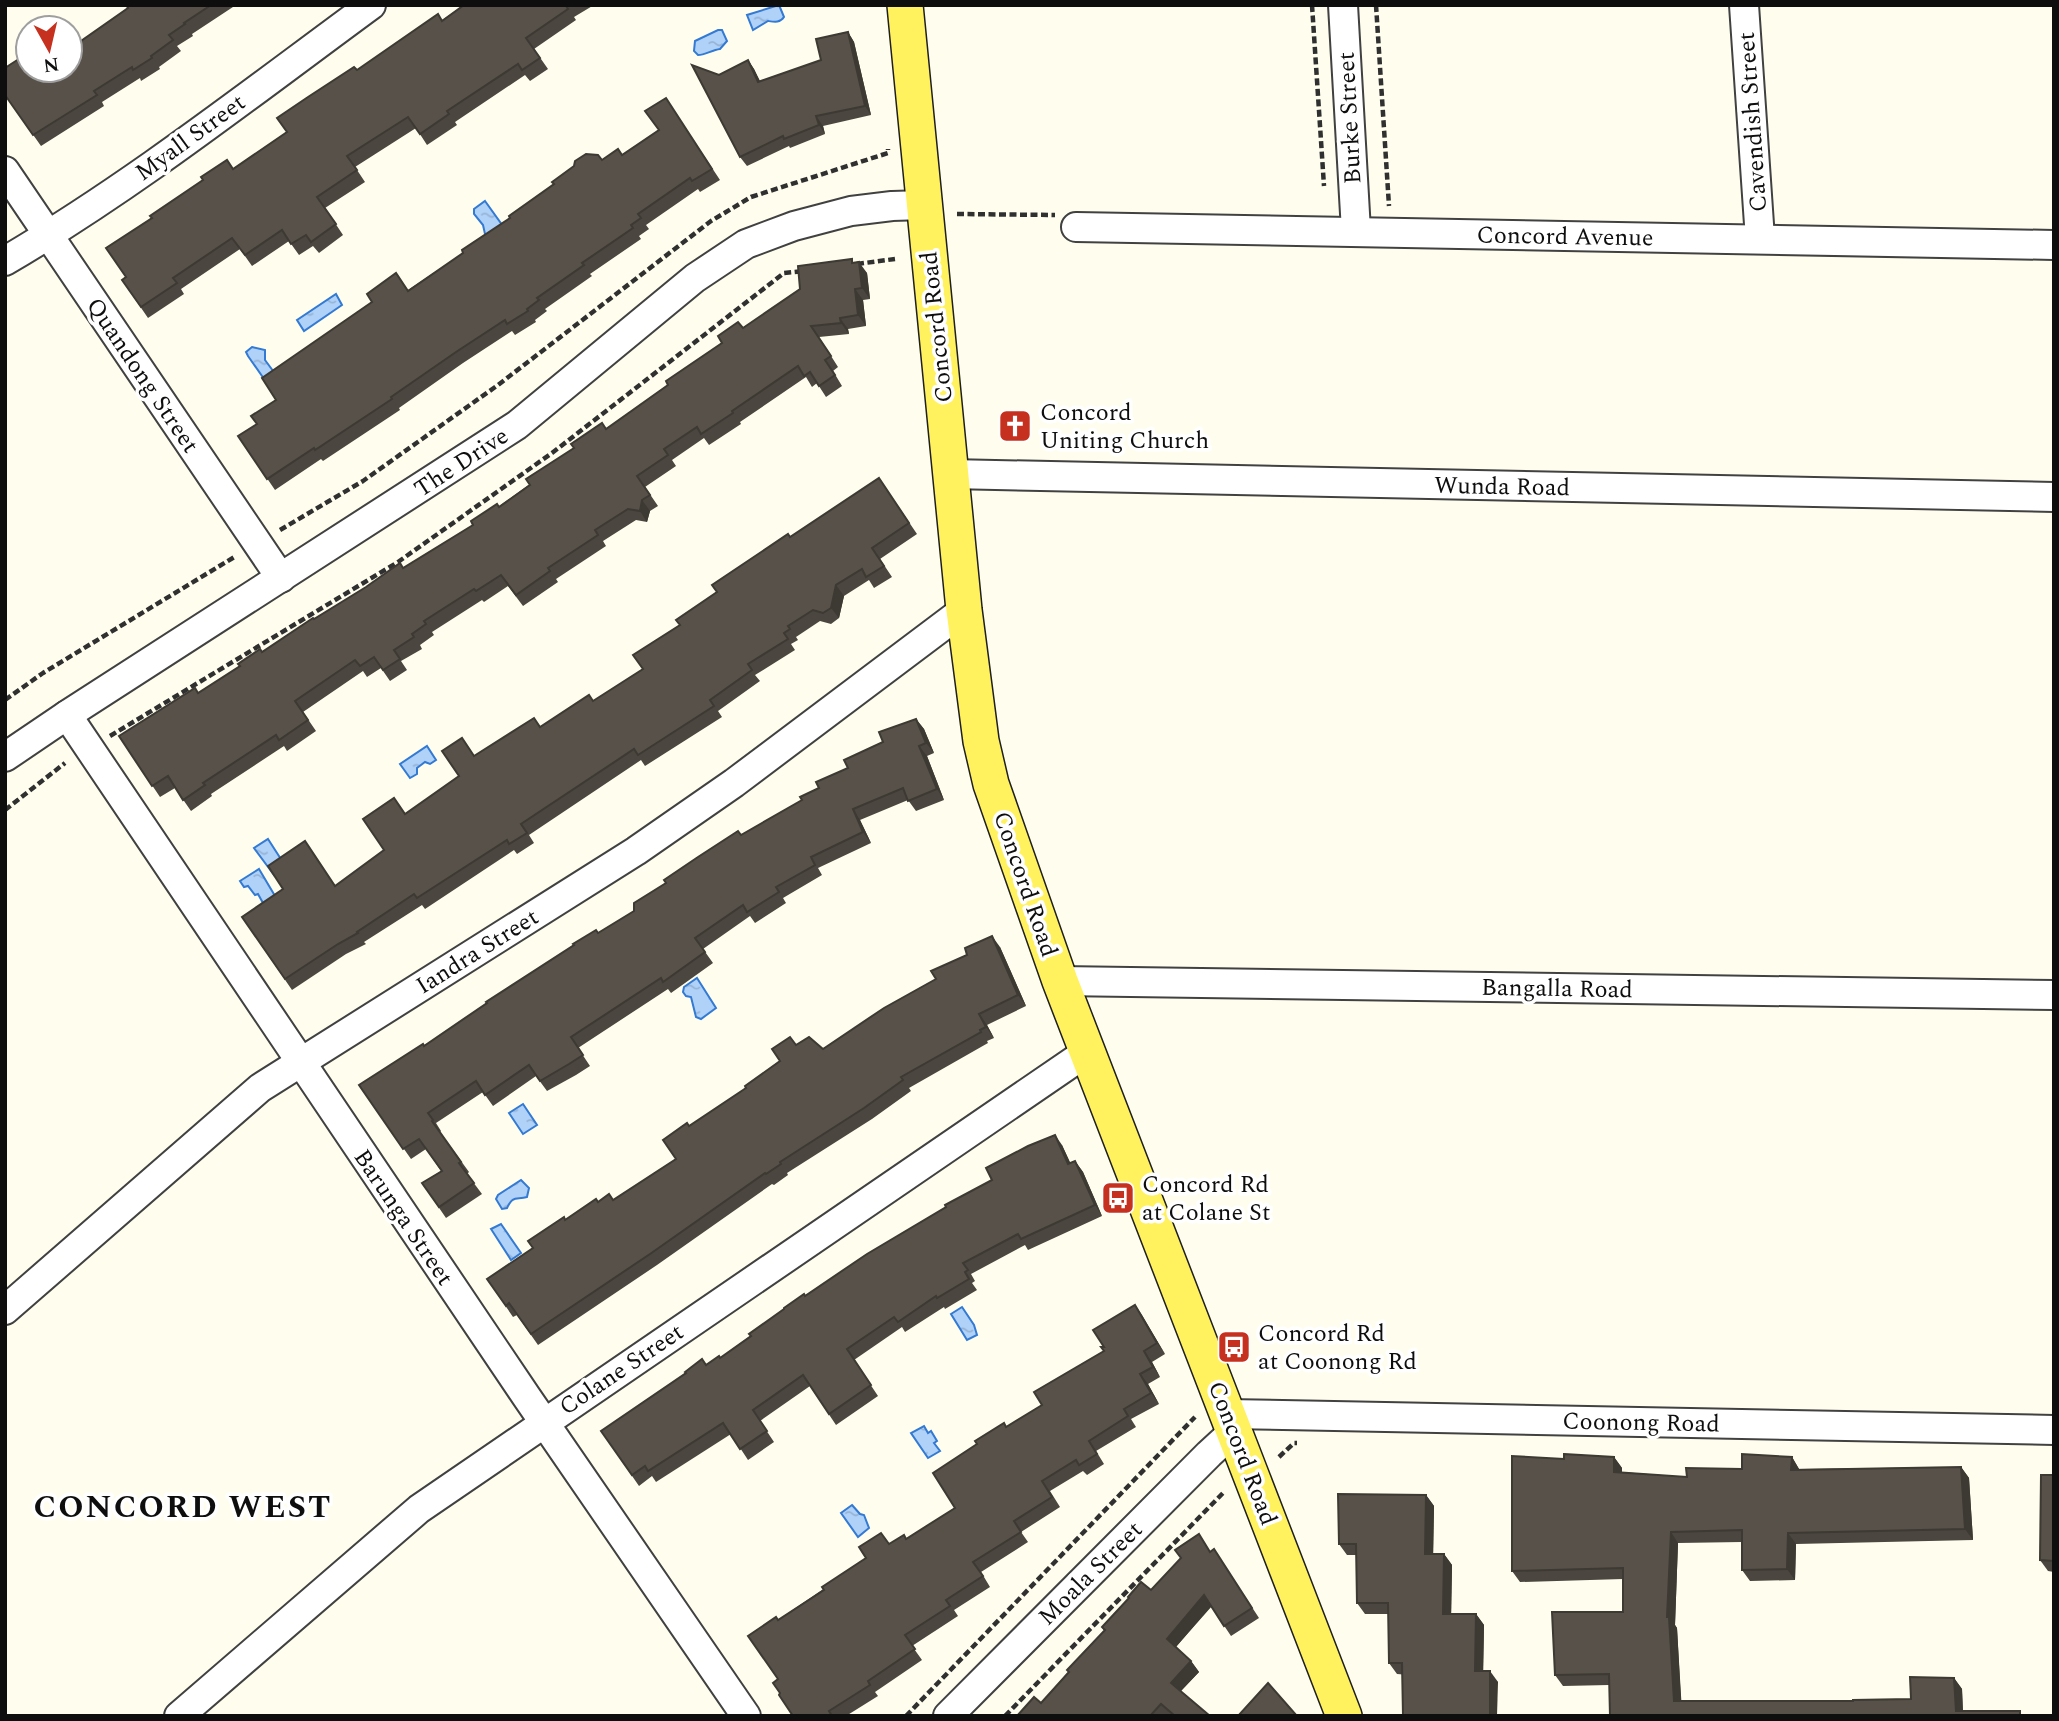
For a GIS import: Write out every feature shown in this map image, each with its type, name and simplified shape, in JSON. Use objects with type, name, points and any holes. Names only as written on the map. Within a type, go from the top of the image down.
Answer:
[{"type":"main road","name":"Concord Road","points":[[905,5],[964,610],[981,741],[991,784],[1219,1421],[1344,1716]]},
{"type":"street","name":"Myall Street","points":[[5,261],[49,235],[162,159],[371,5]]},
{"type":"street","name":"Burke Street","points":[[1343,5],[1356,231]]},
{"type":"street","name":"Cavendish Street","points":[[1744,5],[1760,239]]},
{"type":"street","name":"Quandong Street","points":[[5,171],[281,578]]},
{"type":"street","name":"The Drive","points":[[5,757],[517,425],[695,278],[746,244],[794,226],[851,211],[924,205]]},
{"type":"street","name":"Concord Avenue","points":[[1076,227],[2054,245]]},
{"type":"street","name":"Wunda Road","points":[[950,474],[2054,497]]},
{"type":"street","name":"Iandra Street","points":[[5,1310],[260,1088],[636,851],[734,783],[964,610]]},
{"type":"street","name":"Barunga Street","points":[[67,715],[300,1063],[747,1716]]},
{"type":"street","name":"Bangalla Road","points":[[1060,981],[2054,995]]},
{"type":"street","name":"Colane Street","points":[[179,1716],[419,1509],[1087,1052]]},
{"type":"street","name":"Coonong Road","points":[[1219,1421],[2054,1430]]},
{"type":"street","name":"Moala Street","points":[[948,1716],[1209,1454],[1219,1421]]},
{"type":"path","points":[[1311,5],[1324,189]]},
{"type":"path","points":[[1376,5],[1389,207]]},
{"type":"path","points":[[280,530],[363,481],[498,385],[711,221],[751,197],[888,153]]},
{"type":"path","points":[[957,214],[1058,216],[1076,227]]},
{"type":"path","points":[[853,265],[895,260]]},
{"type":"path","points":[[104,739],[398,562],[552,453],[784,273],[812,270]]},
{"type":"path","points":[[5,700],[43,673],[243,552]]},
{"type":"path","points":[[5,810],[65,763]]},
{"type":"path","points":[[906,1716],[1219,1421]]},
{"type":"path","points":[[1005,1716],[1224,1492]]},
{"type":"water","points":[[779,5],[784,17],[782,19],[777,22],[768,21],[753,30],[747,15]]},
{"type":"water","points":[[722,30],[727,41],[720,49],[698,55],[694,51],[695,41]]},
{"type":"water","points":[[485,201],[505,229],[489,237],[474,214],[474,209]]},
{"type":"water","points":[[336,294],[342,305],[304,331],[297,320]]},
{"type":"water","points":[[252,347],[265,350],[265,360],[279,379],[269,386],[246,352]]},
{"type":"water","points":[[427,746],[436,760],[430,764],[425,762],[417,768],[417,774],[410,778],[400,764]]},
{"type":"water","points":[[268,839],[286,867],[274,875],[254,848]]},
{"type":"water","points":[[259,869],[275,896],[263,903],[258,894],[255,895],[240,881]]},
{"type":"water","points":[[697,978],[716,1008],[701,1019],[696,1017],[691,997],[683,992],[684,987]]},
{"type":"water","points":[[523,1104],[537,1125],[523,1134],[509,1113]]},
{"type":"water","points":[[521,1180],[529,1188],[527,1197],[513,1200],[507,1208],[502,1209],[496,1199],[498,1195]]},
{"type":"water","points":[[501,1224],[521,1253],[511,1260],[491,1229]]},
{"type":"water","points":[[962,1307],[977,1335],[967,1340],[951,1314]]},
{"type":"water","points":[[924,1426],[928,1433],[931,1431],[937,1441],[934,1443],[940,1451],[928,1458],[911,1433]]},
{"type":"water","points":[[852,1505],[864,1515],[869,1528],[858,1537],[841,1513]]},
{"type":"building","points":[[126,5],[211,5],[169,35],[173,40],[151,56],[152,58],[94,91],[97,95],[33,135],[5,95],[5,68],[14,62],[14,84],[84,84],[84,39],[128,8]]},
{"type":"building","points":[[464,5],[567,5],[568,9],[526,38],[540,58],[522,70],[518,64],[447,111],[449,114],[420,134],[408,117],[347,156],[357,170],[317,197],[336,224],[311,242],[306,235],[291,244],[282,230],[245,255],[232,238],[173,278],[177,283],[141,307],[122,280],[126,277],[106,248],[152,218],[150,216],[227,160],[233,169],[287,132],[277,118],[354,67],[357,70],[438,14],[442,21]]},
{"type":"building","points":[[848,32],[865,106],[816,116],[819,125],[784,139],[783,136],[740,157],[692,65],[719,75],[748,60],[758,82],[821,60],[816,39]]},
{"type":"building","points":[[666,98],[712,169],[692,181],[690,178],[638,214],[641,218],[631,225],[633,228],[537,298],[539,300],[527,309],[528,311],[507,324],[505,320],[391,397],[392,399],[267,479],[238,436],[257,424],[251,416],[276,400],[262,378],[372,302],[367,294],[396,273],[408,291],[463,253],[462,250],[554,184],[552,182],[586,154],[598,155],[602,160],[618,149],[622,155],[659,130],[645,111]]},
{"type":"building","points":[[852,259],[852,263],[859,262],[862,288],[855,289],[858,315],[840,318],[841,323],[811,326],[831,356],[825,360],[835,375],[819,386],[810,372],[804,376],[798,366],[701,434],[697,427],[664,449],[668,455],[637,476],[650,495],[642,500],[640,511],[628,509],[595,530],[598,535],[548,568],[550,571],[516,595],[501,575],[476,591],[474,589],[424,621],[426,624],[412,634],[414,637],[394,650],[400,659],[383,670],[374,657],[360,666],[355,660],[295,701],[308,720],[279,740],[276,735],[203,783],[205,785],[183,800],[168,776],[152,786],[119,736],[195,688],[198,693],[240,666],[238,664],[260,649],[262,652],[400,563],[403,568],[473,525],[471,521],[497,504],[499,507],[530,485],[526,479],[574,448],[571,444],[602,423],[606,429],[668,385],[666,381],[722,343],[718,336],[738,322],[743,328],[800,289],[798,266]]},
{"type":"building","points":[[879,478],[909,523],[872,548],[884,566],[866,577],[862,569],[836,585],[831,608],[823,613],[813,610],[788,626],[790,629],[784,633],[788,639],[748,664],[752,670],[710,700],[714,706],[638,755],[634,749],[521,824],[527,833],[509,844],[507,840],[417,898],[414,894],[285,979],[242,917],[283,889],[268,866],[305,841],[335,886],[384,850],[363,819],[394,798],[405,814],[459,776],[442,751],[462,738],[474,756],[534,718],[540,727],[589,695],[593,701],[643,669],[633,655],[680,625],[676,620],[717,592],[712,585]]},
{"type":"building","points":[[916,719],[926,743],[919,746],[937,789],[908,801],[903,788],[853,809],[863,832],[811,857],[815,865],[776,887],[779,892],[747,912],[743,905],[695,938],[705,952],[663,982],[661,978],[571,1037],[583,1055],[569,1064],[540,1081],[529,1065],[485,1095],[476,1081],[428,1113],[474,1183],[439,1207],[422,1183],[442,1171],[419,1139],[403,1149],[359,1085],[423,1044],[424,1046],[573,944],[596,930],[598,933],[634,911],[634,903],[738,831],[741,835],[802,800],[800,797],[819,788],[816,782],[848,768],[844,760],[883,742],[879,732]]},
{"type":"building","points":[[992,936],[1018,995],[979,1014],[986,1027],[980,1030],[981,1032],[901,1077],[903,1080],[864,1108],[780,1162],[781,1164],[531,1334],[509,1303],[506,1306],[487,1279],[533,1248],[528,1241],[564,1217],[565,1220],[596,1199],[598,1202],[609,1194],[613,1200],[676,1159],[663,1140],[746,1088],[745,1086],[780,1061],[772,1049],[790,1037],[796,1045],[809,1037],[823,1049],[884,1008],[936,979],[931,971],[967,955],[965,948]]},
{"type":"building","points":[[1055,1135],[1068,1164],[1075,1161],[1095,1205],[1021,1239],[1018,1234],[963,1263],[968,1270],[965,1272],[969,1279],[937,1298],[936,1296],[898,1322],[894,1317],[847,1349],[871,1385],[829,1414],[803,1375],[753,1410],[767,1431],[740,1449],[723,1423],[648,1471],[645,1466],[632,1475],[601,1431],[686,1373],[702,1359],[706,1365],[719,1356],[720,1358],[804,1294],[805,1296],[867,1254],[946,1207],[945,1205],[992,1180],[986,1168]]},
{"type":"building","points":[[1135,1305],[1157,1343],[1144,1351],[1153,1367],[1140,1374],[1151,1393],[1124,1409],[1128,1416],[1089,1441],[1097,1454],[1079,1465],[1076,1460],[1042,1481],[1052,1497],[1014,1521],[1021,1532],[973,1562],[983,1576],[946,1600],[950,1606],[905,1635],[915,1649],[868,1681],[870,1685],[829,1711],[832,1716],[793,1716],[773,1683],[778,1679],[748,1636],[824,1590],[822,1587],[866,1558],[859,1547],[881,1533],[889,1544],[904,1535],[906,1539],[955,1508],[933,1473],[977,1444],[975,1441],[1004,1423],[1006,1427],[1042,1405],[1034,1392],[1104,1351],[1093,1330]]},
{"type":"building","points":[[1564,1454],[1614,1457],[1614,1472],[1687,1477],[1686,1468],[1742,1469],[1742,1454],[1792,1457],[1791,1470],[1961,1467],[1965,1529],[1788,1533],[1787,1569],[1742,1570],[1742,1530],[1671,1532],[1667,1617],[1674,1701],[1911,1699],[1910,1677],[1954,1678],[1956,1711],[2020,1711],[2020,1716],[1610,1716],[1609,1674],[1555,1675],[1552,1612],[1623,1612],[1623,1568],[1512,1571],[1512,1456],[1564,1459]]},
{"type":"building","points":[[2041,1475],[2054,1475],[2054,1561],[2040,1560]]},
{"type":"building","points":[[1338,1494],[1426,1495],[1425,1554],[1444,1554],[1443,1614],[1476,1614],[1475,1671],[1490,1671],[1490,1716],[1403,1716],[1402,1663],[1389,1663],[1388,1603],[1357,1603],[1356,1544],[1339,1544]]},
{"type":"building","points":[[1199,1534],[1210,1552],[1214,1549],[1252,1608],[1224,1626],[1204,1595],[1167,1639],[1191,1661],[1171,1683],[1210,1716],[1175,1716],[1161,1704],[1150,1716],[1017,1716],[1034,1697],[1041,1703],[1069,1672],[1067,1670],[1105,1630],[1102,1627],[1141,1582],[1151,1590],[1181,1558],[1175,1550]]},
{"type":"building","points":[[1268,1683],[1297,1716],[1238,1716]]},
{"type":"place","name":"Concord Uniting Church","points":[[1015,426]]},
{"type":"place","name":"Concord Rd at Colane St","points":[[1118,1198]]},
{"type":"place","name":"Concord Rd at Coonong Rd","points":[[1234,1347]]},
{"type":"district","name":"CONCORD WEST","points":[[183,1506]]}]
